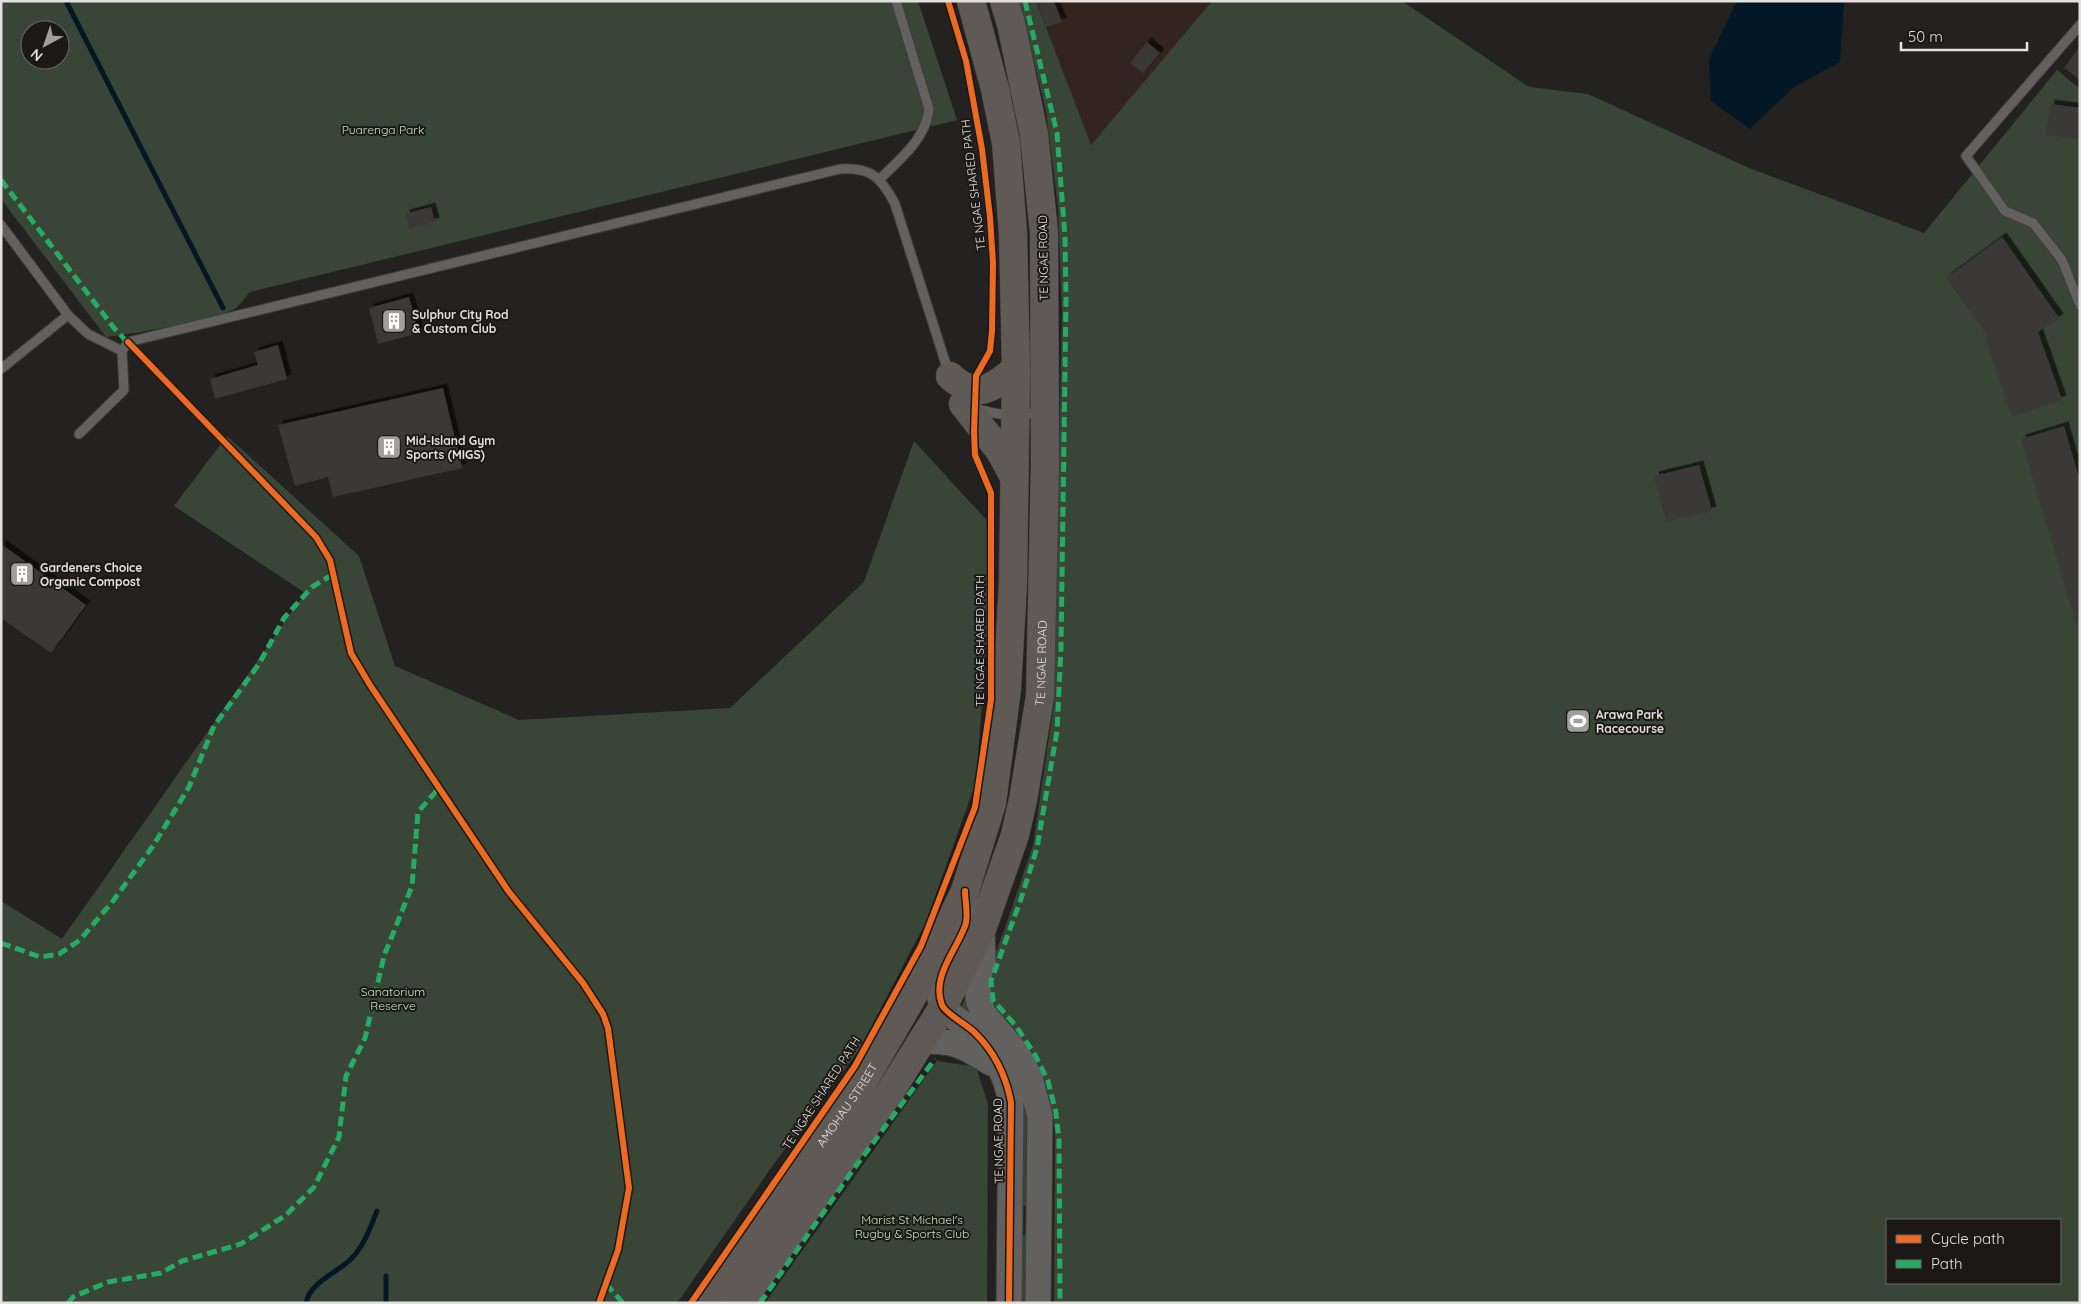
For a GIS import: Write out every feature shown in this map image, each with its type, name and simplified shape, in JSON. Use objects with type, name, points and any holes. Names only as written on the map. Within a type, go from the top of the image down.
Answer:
[{"type":"main road","points":[[965,892],[987,826],[999,757],[1007,689],[1013,592],[1016,369],[1013,233],[1006,142],[995,89],[971,1]]},
{"type":"main road","name":"TE NGAE ROAD","points":[[982,929],[1015,835],[1023,800],[1040,696],[1043,574],[1044,233],[1034,134],[1011,24],[1004,1]]},
{"type":"main road","points":[[1014,477],[1000,451],[956,393],[969,389],[984,392],[1016,369]]},
{"type":"main road","name":"AMOHAU STREET","points":[[708,1303],[861,1085],[920,983],[965,892]]},
{"type":"main road","points":[[740,1303],[890,1092],[943,1007],[982,929]]},
{"type":"street","points":[[943,1007],[939,990],[941,977],[966,924],[965,892]]},
{"type":"street","name":"TE NGAE ROAD","points":[[982,929],[983,959],[978,980],[978,998],[983,1013],[1017,1053],[1030,1078],[1040,1116],[1038,1303]]},
{"type":"street","name":"TE NGAE ROAD","points":[[943,1007],[974,1032],[989,1050],[1007,1084],[1011,1102],[1009,1303]]},
{"type":"street","points":[[922,1041],[958,1043],[999,1068]]},
{"type":"street","points":[[1010,1220],[1039,1222]]},
{"type":"lane","points":[[879,180],[909,152],[928,120],[929,109],[896,1]]},
{"type":"lane","points":[[2080,25],[1966,156],[2005,211],[2033,224],[2062,260],[2080,305]]},
{"type":"lane","points":[[79,434],[124,390],[122,351],[128,342],[840,169],[862,170],[872,173],[895,204],[956,393],[986,412],[1044,413]]},
{"type":"lane","points":[[1,225],[68,315],[88,334],[122,351]]},
{"type":"lane","points":[[1,369],[68,315]]},
{"type":"shaded area","points":[[1036,1],[1212,1],[1091,146]]},
{"type":"green space","name":"Puarenga Park","points":[[1,1],[918,1],[957,120],[250,292],[237,307],[213,317],[175,326],[106,337],[1,199]]},
{"type":"green space","name":"Arawa Park Racecourse","points":[[1019,1],[1036,1],[1091,145],[1212,1],[1402,1],[1529,87],[1588,94],[1749,168],[1924,233],[2057,70],[2080,89],[2080,1303],[1054,1303],[1055,1130],[1052,1113],[989,1004],[988,972],[1033,845],[1054,703],[1062,313],[1058,207],[1046,111]]},
{"type":"green space","name":"Sanatorium Reserve","points":[[227,436],[359,556],[395,666],[519,720],[730,708],[864,582],[914,441],[991,525],[987,636],[976,782],[926,922],[859,1050],[776,1161],[677,1303],[1,1303],[1,901],[62,939],[305,593],[174,506]]},
{"type":"green space","points":[[967,995],[1031,1108],[1030,1203],[1026,1206],[1022,1205],[1021,1107],[959,1011]]},
{"type":"green space","name":"Marist St Michael's Rugby & Sports Club","points":[[937,1061],[976,1067],[988,1104],[987,1303],[765,1303]]},
{"type":"green space","points":[[1027,1234],[1030,1303],[1018,1303],[1021,1236]]},
{"type":"water","points":[[1737,1],[1844,1],[1840,62],[1794,87],[1750,129],[1711,101],[1709,59]]},
{"type":"building","points":[[1037,1],[1054,1],[1062,22],[1046,27]]},
{"type":"building","points":[[1147,42],[1160,53],[1143,73],[1130,63]]},
{"type":"building","points":[[2080,46],[2080,80],[2064,68]]},
{"type":"building","points":[[2050,104],[2080,108],[2080,139],[2046,135]]},
{"type":"building","points":[[431,207],[435,222],[409,229],[405,214]]},
{"type":"building","points":[[2002,237],[2059,318],[2038,332],[2062,400],[2012,417],[1987,344],[1986,334],[1946,278]]},
{"type":"building","name":"Sulphur City Rod & Custom Club","points":[[409,297],[419,333],[378,344],[369,308]]},
{"type":"building","points":[[278,345],[287,379],[215,399],[210,379],[258,365],[254,352]]},
{"type":"building","name":"Mid-Island Gym Sports (MIGS)","points":[[443,388],[462,468],[333,497],[328,477],[295,486],[278,425]]},
{"type":"building","points":[[2064,426],[2080,481],[2080,623],[2076,623],[2021,439]]},
{"type":"building","points":[[1699,465],[1712,511],[1666,522],[1654,476]]},
{"type":"building","name":"Gardeners Choice Organic Compost","points":[[1,544],[86,605],[51,653],[1,618]]},
{"type":"waterway","points":[[66,1],[223,308]]},
{"type":"waterway","points":[[306,1303],[313,1289],[318,1284],[356,1254],[377,1211]]},
{"type":"waterway","points":[[386,1276],[386,1303]]},
{"type":"marked path","points":[[1025,1],[1057,133],[1065,237],[1066,299],[1061,648],[1057,731],[1037,848],[1021,899],[991,981],[993,1000],[1016,1026],[1035,1055],[1048,1081],[1056,1113],[1059,1141],[1060,1303]]},
{"type":"marked path","points":[[1,180],[114,328],[130,345]]},
{"type":"marked path","points":[[1,943],[40,957],[59,954],[80,940],[113,901],[153,846],[189,787],[214,726],[259,664],[284,618],[312,587],[333,574]]},
{"type":"marked path","points":[[68,1303],[73,1297],[108,1282],[161,1273],[182,1261],[241,1244],[286,1215],[314,1187],[339,1137],[346,1076],[365,1038],[384,956],[412,886],[418,812],[439,788]]},
{"type":"marked path","points":[[760,1303],[853,1170],[935,1059]]},
{"type":"marked path","points":[[606,1284],[623,1303]]},
{"type":"cycle path","name":"TE NGAE SHARED PATH","points":[[691,1303],[855,1066],[921,946],[975,807],[991,700],[991,493],[975,455],[974,432],[976,376],[990,351],[993,263],[982,149],[966,61],[948,1]]},
{"type":"cycle path","points":[[128,342],[316,537],[330,560],[351,653],[370,685],[509,892],[583,983],[603,1014],[608,1028],[629,1188],[618,1250],[599,1303]]},
{"type":"cycle path","points":[[965,891],[966,922],[942,974],[939,995],[944,1008],[974,1032],[988,1047],[1002,1073],[1011,1102],[1009,1303]]},
{"type":"place","name":"Sulphur City Rod & Custom Club","points":[[394,321]]},
{"type":"place","name":"Mid-Island Gym Sports (MIGS)","points":[[389,447]]},
{"type":"place","name":"Gardeners Choice Organic Compost","points":[[22,574]]},
{"type":"place","name":"Arawa Park Racecourse","points":[[1578,721]]}]
